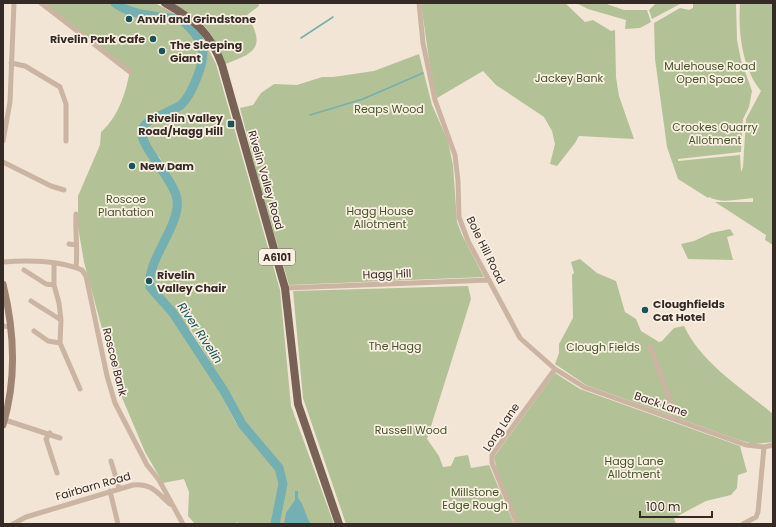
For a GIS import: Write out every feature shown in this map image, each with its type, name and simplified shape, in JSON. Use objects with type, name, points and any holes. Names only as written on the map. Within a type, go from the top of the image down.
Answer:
[{"type":"main road","name":"Rivelin Valley Road","points":[[165,3],[187,15],[199,26],[212,40],[217,52],[285,288],[298,404],[339,524]]},
{"type":"main road","points":[[3,284],[12,377],[4,418]]},
{"type":"street","points":[[3,141],[10,102],[14,3]]},
{"type":"street","points":[[41,3],[130,72]]},
{"type":"street","name":"Bole Hill Road","points":[[419,3],[423,43],[435,100],[455,155],[458,181],[459,218],[468,241],[520,338],[555,369]]},
{"type":"street","points":[[11,64],[25,66],[60,87],[66,104],[66,141]]},
{"type":"street","points":[[3,162],[51,186],[64,190]]},
{"type":"street","points":[[3,262],[32,261],[76,267],[76,214]]},
{"type":"street","points":[[69,244],[76,245]]},
{"type":"street","points":[[54,264],[54,285],[59,302],[61,320],[60,343],[80,389]]},
{"type":"street","name":"Roscoe Bank","points":[[76,267],[82,270],[86,276],[107,376],[115,404],[147,465],[159,480],[183,524]]},
{"type":"street","points":[[24,270],[46,284],[54,285]]},
{"type":"street","name":"Hagg Hill","points":[[285,288],[489,280]]},
{"type":"street","points":[[31,301],[61,320]]},
{"type":"street","points":[[34,331],[48,341],[60,343]]},
{"type":"street","points":[[650,346],[677,420]]},
{"type":"street","name":"Back Lane","points":[[555,369],[584,387],[746,445],[764,447]]},
{"type":"street","name":"Long Lane","points":[[517,524],[492,463],[492,455],[555,369]]},
{"type":"street","points":[[4,418],[50,433],[60,438]]},
{"type":"street","points":[[50,433],[46,439],[57,473]]},
{"type":"street","points":[[743,524],[756,517],[758,512],[764,447],[773,444]]},
{"type":"street","points":[[111,460],[119,488]]},
{"type":"street","name":"Fairbarn Road","points":[[13,524],[26,517],[119,488],[141,484],[152,486],[173,508]]},
{"type":"street","points":[[110,491],[118,524]]},
{"type":"green space","name":"Roscoe Plantation","points":[[44,3],[155,3],[181,17],[202,37],[216,64],[280,290],[291,406],[334,524],[278,524],[285,484],[283,471],[246,425],[230,399],[232,398],[191,330],[199,326],[199,324],[188,330],[175,311],[151,285],[152,273],[175,225],[179,211],[179,196],[160,158],[150,147],[144,134],[152,123],[171,115],[173,111],[191,97],[195,89],[189,88],[185,96],[176,105],[145,119],[140,130],[140,141],[161,171],[174,197],[174,212],[161,246],[152,260],[147,275],[148,287],[173,318],[217,387],[236,423],[278,470],[281,484],[273,524],[239,524],[237,522],[235,524],[195,524],[188,516],[189,492],[184,479],[163,483],[145,452],[118,388],[84,262],[78,227],[78,196],[100,145],[101,132],[113,119],[121,103],[130,70]]},
{"type":"green space","points":[[172,3],[258,3],[259,6],[247,15],[256,35],[257,42],[255,47],[251,52],[244,56],[225,64],[216,42],[206,28],[199,21]]},
{"type":"green space","name":"Jackey Bank","points":[[421,3],[565,3],[585,22],[593,20],[611,31],[615,30],[616,77],[619,96],[634,139],[579,136],[557,166],[550,164],[555,144],[552,131],[544,117],[496,85],[483,71],[437,98],[430,67]]},
{"type":"green space","points":[[576,3],[604,3],[624,10],[647,10],[651,22],[640,28],[625,29],[626,20],[588,9]]},
{"type":"green space","points":[[656,3],[680,4],[652,19],[649,10]]},
{"type":"green space","points":[[693,3],[736,3],[737,40],[741,60],[752,91],[749,107],[743,119],[741,152],[678,159],[678,161],[740,155],[741,172],[743,167],[746,119],[761,91],[749,72],[745,61],[741,38],[740,3],[773,3],[773,245],[765,240],[766,235],[715,202],[753,202],[753,198],[725,201],[708,198],[678,179],[667,147],[655,59],[654,23],[680,8],[689,10],[693,8]]},
{"type":"green space","points":[[419,54],[432,105],[448,141],[453,165],[457,222],[462,235],[484,277],[289,285],[256,171],[240,108],[253,105],[261,93],[274,84],[297,85],[322,77],[333,77],[374,71]]},
{"type":"green space","points":[[730,229],[734,235],[727,237],[733,260],[688,259],[681,244],[694,241],[711,233]]},
{"type":"green space","name":"Clough Fields","points":[[580,259],[597,273],[616,281],[625,312],[636,319],[641,331],[659,342],[662,341],[674,328],[684,326],[692,340],[712,364],[773,414],[773,442],[754,444],[739,440],[586,385],[555,364],[559,353],[559,344],[573,318],[572,275],[574,273],[571,262]]},
{"type":"green space","points":[[468,286],[471,299],[427,439],[439,456],[443,467],[451,466],[455,457],[468,455],[471,468],[489,465],[514,524],[346,524],[303,398],[293,291]]},
{"type":"green space","name":"Hagg Lane Allotment","points":[[555,373],[580,389],[740,446],[747,472],[738,475],[737,488],[731,495],[706,501],[674,518],[676,524],[519,524],[497,471],[494,457]]},
{"type":"water","points":[[295,491],[298,491],[298,498],[311,524],[284,524],[286,513],[295,500]]},
{"type":"waterway","name":"River Rivelin","points":[[115,3],[123,8],[139,14],[182,20],[194,32],[202,47],[203,53],[200,68],[193,86],[185,100],[176,108],[148,122],[142,130],[142,136],[145,144],[170,182],[177,199],[177,209],[174,220],[153,266],[150,277],[150,287],[173,313],[224,391],[242,424],[279,468],[283,484],[275,524]]},
{"type":"waterway","points":[[301,38],[333,17]]},
{"type":"waterway","points":[[310,115],[363,99],[423,73]]},
{"type":"place","name":"Anvil and Grindstone","points":[[129,19]]},
{"type":"place","name":"Rivelin Park Cafe","points":[[153,39]]},
{"type":"place","name":"The Sleeping Giant","points":[[162,51]]},
{"type":"place","name":"Rivelin Valley Road/Hagg Hill","points":[[231,124]]},
{"type":"place","name":"New Dam","points":[[132,166]]},
{"type":"place","name":"Rivelin Valley Chair","points":[[149,281]]},
{"type":"place","name":"Cloughfields Cat Hotel","points":[[645,310]]},
{"type":"park label","name":"Mulehouse Road Open Space","points":[[710,72]]},
{"type":"park label","name":"Reaps Wood","points":[[389,109]]},
{"type":"park label","name":"Crookes Quarry Allotment","points":[[715,133]]},
{"type":"park label","name":"Hagg House Allotment","points":[[380,217]]},
{"type":"park label","name":"The Hagg","points":[[395,346]]},
{"type":"park label","name":"Russell Wood","points":[[411,430]]},
{"type":"park label","name":"Millstone Edge Rough","points":[[475,498]]}]
